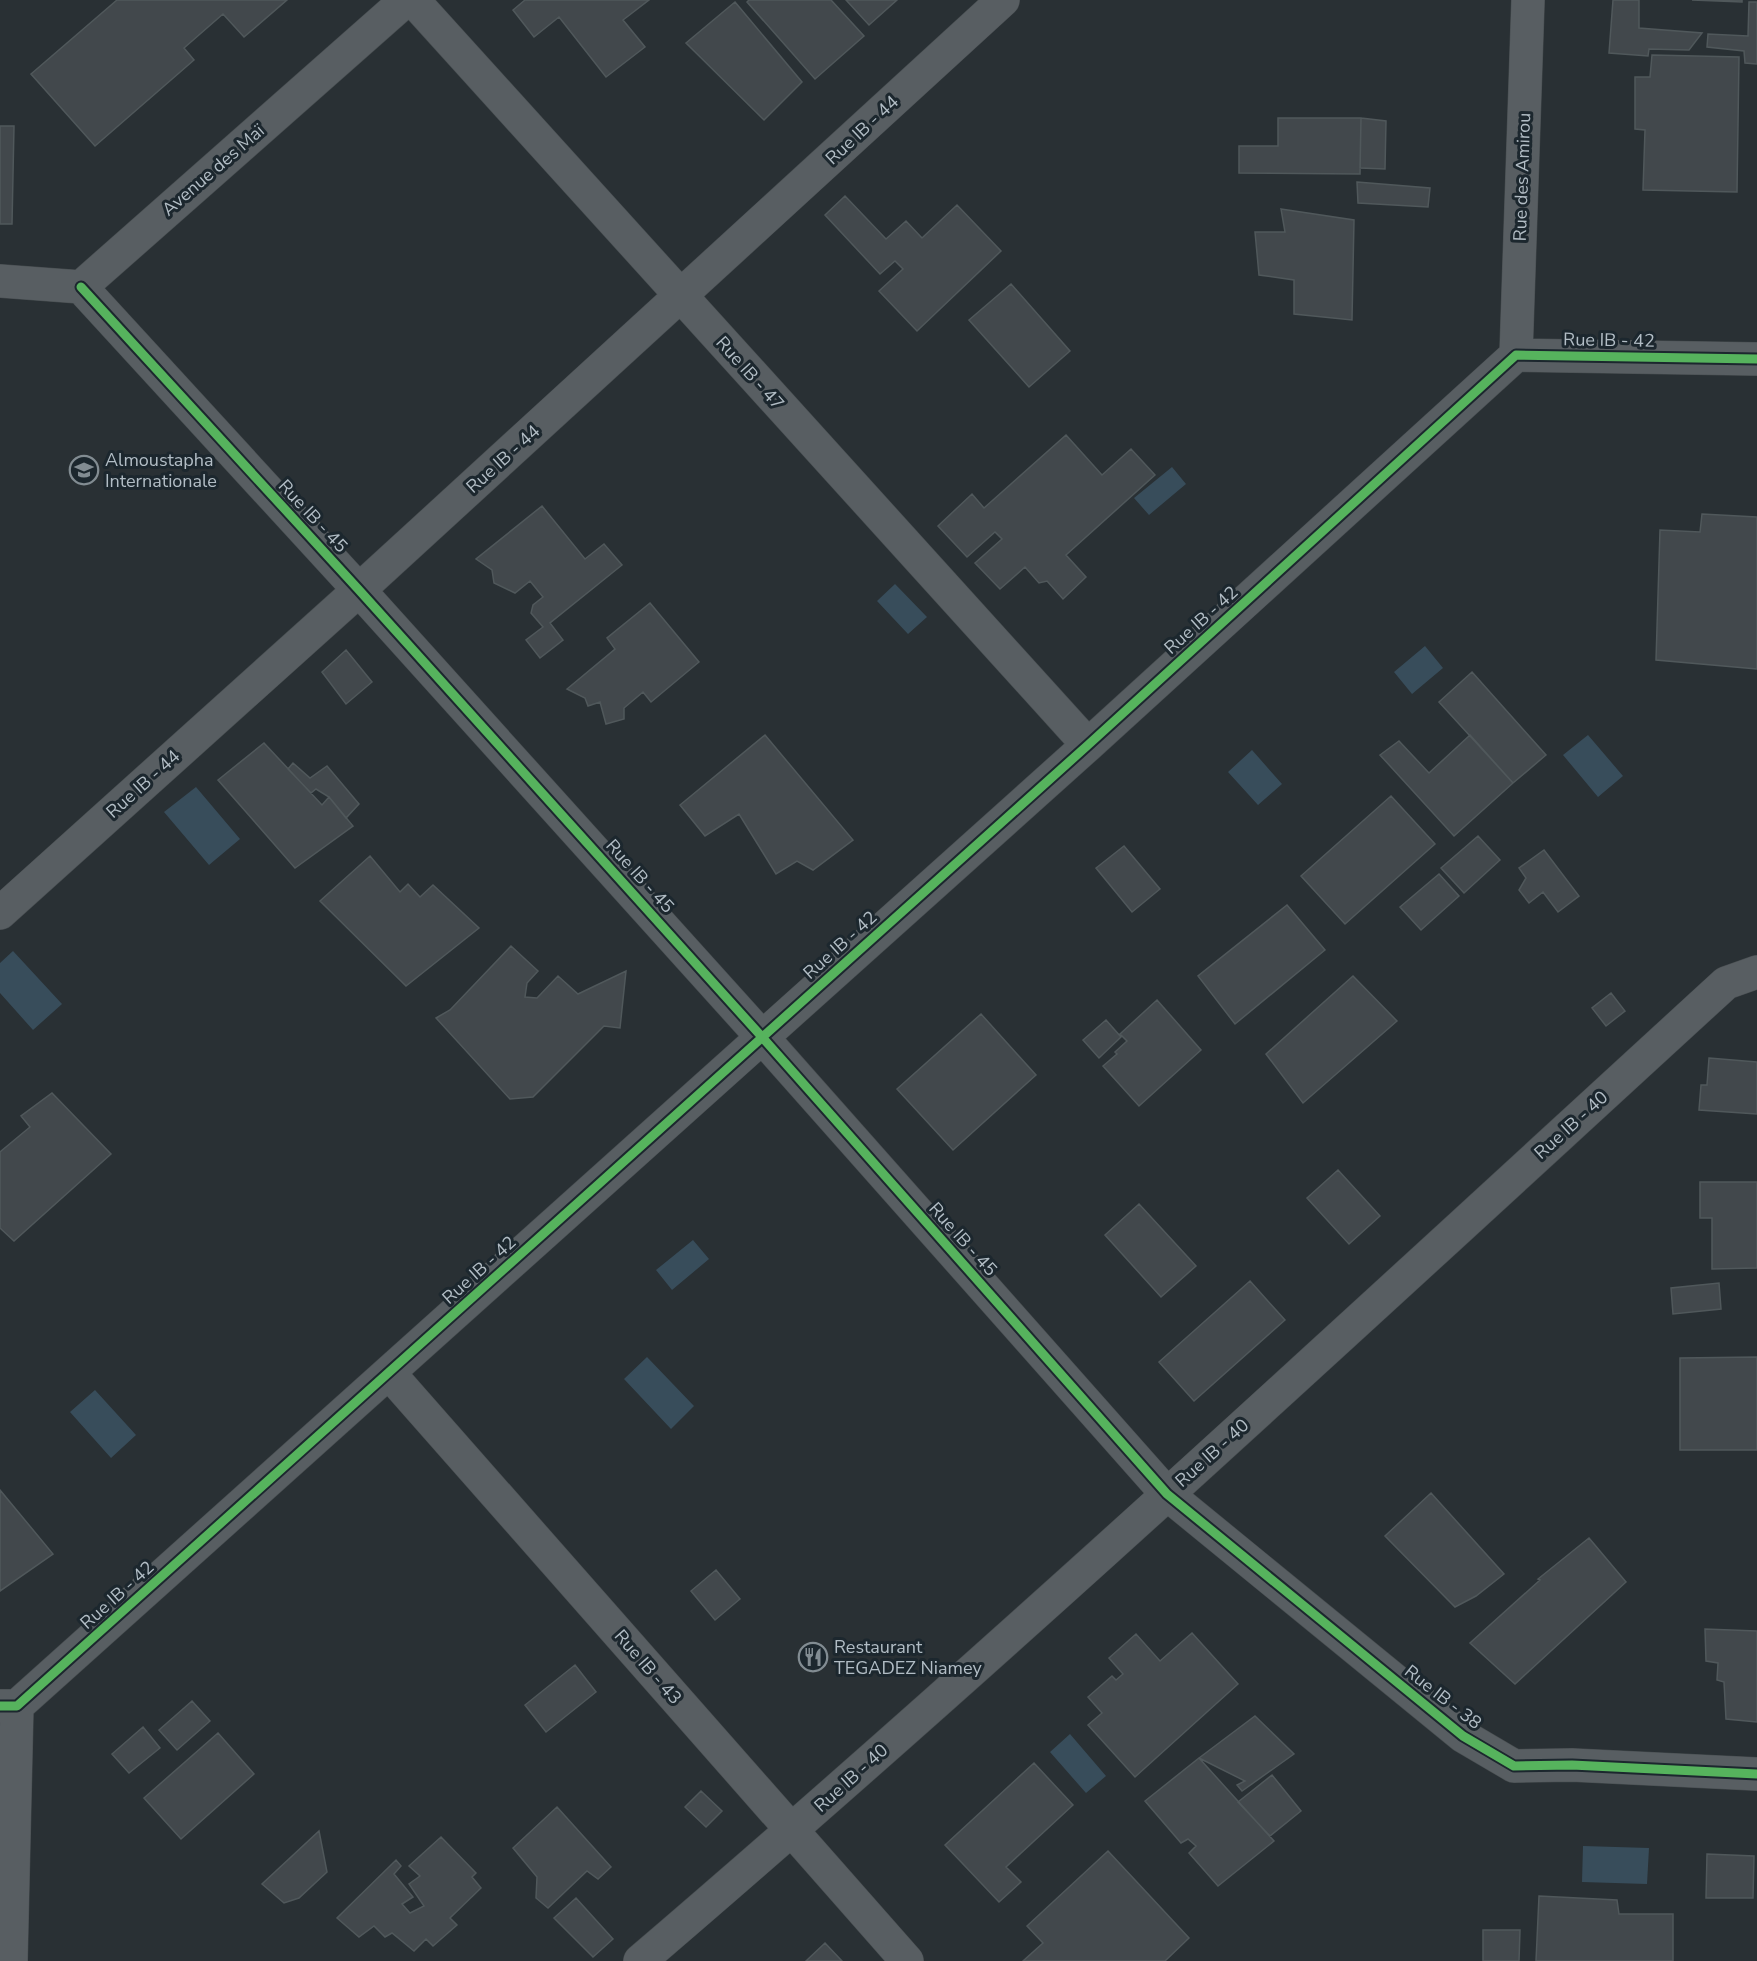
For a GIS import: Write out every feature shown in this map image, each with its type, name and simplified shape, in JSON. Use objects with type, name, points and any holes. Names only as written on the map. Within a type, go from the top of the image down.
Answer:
[{"type":"street","name":"Avenue des Maï","points":[[81,287],[406,0]]},
{"type":"street","name":"Rue IB - 47","points":[[413,0],[1088,745]]},
{"type":"street","name":"Rue IB - 44","points":[[0,913],[359,590],[1003,0]]},
{"type":"street","name":"Rue des Amirou","points":[[1516,355],[1528,0]]},
{"type":"street","points":[[0,281],[81,287]]},
{"type":"street","name":"Rue IB - 45","points":[[81,287],[359,590],[762,1037],[1167,1494]]},
{"type":"street","name":"Rue IB - 42","points":[[9,1706],[389,1373],[1088,745],[1516,355],[1757,359]]},
{"type":"street","name":"Rue IB - 40","points":[[640,1961],[793,1831],[1167,1494],[1726,983],[1757,972]]},
{"type":"street","name":"Rue IB - 43","points":[[389,1373],[907,1961]]},
{"type":"street","name":"Rue IB - 38","points":[[1167,1494],[1463,1736],[1514,1766],[1572,1765],[1757,1774]]},
{"type":"street","points":[[9,1706],[11,1961]]},
{"type":"water","points":[[1172,467],[1186,484],[1149,515],[1134,498]]},
{"type":"water","points":[[895,584],[927,617],[908,634],[877,601]]},
{"type":"water","points":[[1425,646],[1443,668],[1412,694],[1394,672]]},
{"type":"water","points":[[1588,735],[1623,776],[1598,797],[1563,755]]},
{"type":"water","points":[[1252,750],[1282,784],[1258,805],[1228,772]]},
{"type":"water","points":[[196,787],[240,839],[209,865],[164,812]]},
{"type":"water","points":[[13,951],[62,1004],[33,1030],[0,993],[0,963]]},
{"type":"water","points":[[693,1240],[709,1259],[672,1290],[656,1270]]},
{"type":"water","points":[[647,1357],[694,1406],[671,1429],[624,1379]]},
{"type":"water","points":[[95,1390],[136,1435],[111,1458],[70,1412]]},
{"type":"water","points":[[1070,1734],[1106,1776],[1086,1793],[1050,1752]]},
{"type":"water","points":[[1583,1846],[1649,1848],[1647,1884],[1582,1882]]},
{"type":"building","points":[[117,0],[287,0],[244,37],[223,14],[184,48],[194,60],[95,146],[31,74]]},
{"type":"building","points":[[525,0],[649,0],[623,20],[645,47],[606,77],[559,17],[534,37],[513,10]]},
{"type":"building","points":[[749,0],[831,0],[864,36],[815,79],[747,2]]},
{"type":"building","points":[[846,0],[897,0],[869,25]]},
{"type":"building","points":[[1613,0],[1639,0],[1639,28],[1702,33],[1689,50],[1649,49],[1648,56],[1609,53]]},
{"type":"building","points":[[1692,0],[1742,0],[1742,2]]},
{"type":"building","points":[[735,2],[802,82],[764,120],[686,43]]},
{"type":"building","points":[[1749,2],[1757,2],[1757,64],[1745,63],[1744,51],[1707,47],[1708,34],[1748,36]]},
{"type":"building","points":[[1652,55],[1739,57],[1737,192],[1643,190],[1645,130],[1635,129],[1635,77],[1650,77]]},
{"type":"building","points":[[1278,118],[1361,118],[1360,174],[1239,173],[1239,146],[1278,146]]},
{"type":"building","points":[[1361,118],[1386,121],[1385,169],[1360,168]]},
{"type":"building","points":[[0,126],[14,126],[12,224],[0,224]]},
{"type":"building","points":[[1357,182],[1430,188],[1428,207],[1358,203]]},
{"type":"building","points":[[845,196],[886,239],[906,221],[922,238],[957,205],[1001,251],[917,331],[879,291],[903,269],[895,261],[880,274],[825,215]]},
{"type":"building","points":[[1281,209],[1354,220],[1352,320],[1294,314],[1294,280],[1259,275],[1255,232],[1285,232]]},
{"type":"building","points":[[1011,284],[1070,351],[1029,387],[969,320]]},
{"type":"building","points":[[1066,435],[1102,475],[1131,449],[1155,475],[1066,555],[1086,577],[1063,599],[1047,581],[1039,583],[1025,567],[1000,589],[975,563],[1002,539],[995,532],[967,557],[938,526],[972,494],[984,508]]},
{"type":"building","points":[[542,506],[585,559],[604,544],[622,565],[550,623],[563,640],[540,658],[526,640],[543,627],[531,613],[533,605],[543,597],[530,581],[515,593],[494,583],[492,570],[476,559]]},
{"type":"building","points":[[1702,514],[1757,517],[1757,669],[1656,660],[1660,530],[1700,532]]},
{"type":"building","points":[[650,603],[699,662],[651,702],[643,692],[624,708],[624,719],[606,724],[600,702],[588,706],[585,698],[567,689],[615,649],[607,638]]},
{"type":"building","points":[[346,650],[372,682],[346,704],[322,672]]},
{"type":"building","points":[[1472,672],[1546,755],[1513,783],[1439,702]]},
{"type":"building","points":[[765,735],[853,840],[813,870],[797,861],[776,874],[739,814],[705,836],[680,805]]},
{"type":"building","points":[[1470,735],[1513,783],[1454,836],[1380,755],[1399,741],[1429,773]]},
{"type":"building","points":[[264,743],[322,805],[329,797],[353,826],[295,868],[218,780]]},
{"type":"building","points":[[293,763],[310,778],[327,766],[359,804],[346,818],[329,797],[316,789],[311,793],[288,769]]},
{"type":"building","points":[[1391,796],[1435,844],[1345,924],[1301,876]]},
{"type":"building","points":[[1478,836],[1500,860],[1464,893],[1441,868]]},
{"type":"building","points":[[1124,846],[1160,889],[1132,912],[1096,868]]},
{"type":"building","points":[[1544,850],[1579,896],[1558,912],[1543,892],[1529,903],[1519,890],[1526,878],[1519,868]]},
{"type":"building","points":[[370,856],[400,892],[408,884],[420,897],[433,885],[479,928],[406,986],[320,901]]},
{"type":"building","points":[[1439,874],[1459,896],[1421,930],[1400,907]]},
{"type":"building","points":[[1287,905],[1325,950],[1235,1024],[1198,976]]},
{"type":"building","points":[[511,946],[538,971],[527,983],[525,997],[537,998],[558,976],[578,994],[626,971],[620,1028],[604,1026],[533,1097],[510,1099],[436,1018],[450,1010]]},
{"type":"building","points":[[1353,976],[1397,1021],[1303,1103],[1266,1054]]},
{"type":"building","points":[[1611,993],[1625,1011],[1606,1026],[1592,1008]]},
{"type":"building","points":[[1157,1000],[1201,1050],[1139,1106],[1103,1066],[1127,1041],[1120,1034]]},
{"type":"building","points":[[981,1014],[1036,1075],[953,1150],[897,1089]]},
{"type":"building","points":[[1106,1020],[1121,1037],[1099,1058],[1083,1040]]},
{"type":"building","points":[[1709,1058],[1757,1062],[1757,1114],[1699,1110],[1701,1085],[1707,1085]]},
{"type":"building","points":[[52,1093],[111,1154],[14,1241],[0,1228],[0,1152],[30,1127],[21,1116]]},
{"type":"building","points":[[1338,1170],[1380,1216],[1349,1244],[1307,1198]]},
{"type":"building","points":[[1700,1182],[1757,1182],[1757,1268],[1712,1269],[1712,1218],[1700,1218]]},
{"type":"building","points":[[1139,1204],[1196,1266],[1161,1297],[1105,1235]]},
{"type":"building","points":[[1250,1281],[1285,1320],[1194,1401],[1159,1362]]},
{"type":"building","points":[[1719,1283],[1721,1309],[1673,1314],[1671,1288]]},
{"type":"building","points":[[1757,1357],[1757,1450],[1680,1450],[1680,1358]]},
{"type":"building","points":[[0,1490],[53,1554],[0,1591]]},
{"type":"building","points":[[1431,1493],[1504,1574],[1476,1596],[1455,1607],[1385,1536]]},
{"type":"building","points":[[1589,1538],[1626,1582],[1515,1684],[1470,1643],[1540,1580],[1538,1579]]},
{"type":"building","points":[[716,1570],[740,1599],[715,1620],[691,1591]]},
{"type":"building","points":[[1705,1629],[1757,1631],[1757,1722],[1726,1719],[1724,1682],[1717,1680],[1718,1663],[1706,1661]]},
{"type":"building","points":[[1192,1633],[1238,1684],[1135,1777],[1088,1725],[1102,1713],[1088,1697],[1112,1676],[1116,1680],[1123,1674],[1109,1658],[1136,1634],[1160,1661]]},
{"type":"building","points":[[575,1665],[596,1692],[546,1732],[525,1705]]},
{"type":"building","points":[[192,1701],[210,1721],[177,1750],[159,1730]]},
{"type":"building","points":[[1255,1716],[1294,1754],[1242,1791],[1237,1785],[1245,1781],[1199,1758]]},
{"type":"building","points":[[143,1727],[160,1748],[129,1773],[112,1754]]},
{"type":"building","points":[[218,1733],[254,1774],[181,1839],[144,1798]]},
{"type":"building","points":[[1199,1758],[1274,1841],[1218,1886],[1189,1853],[1196,1846],[1188,1839],[1181,1843],[1145,1801]]},
{"type":"building","points":[[1034,1763],[1073,1805],[1006,1867],[1021,1882],[999,1902],[945,1845]]},
{"type":"building","points":[[1272,1775],[1301,1811],[1270,1836],[1238,1802]]},
{"type":"building","points":[[701,1791],[722,1811],[706,1827],[685,1807]]},
{"type":"building","points":[[557,1807],[611,1867],[598,1879],[587,1871],[548,1908],[536,1898],[537,1877],[513,1848]]},
{"type":"building","points":[[319,1831],[327,1872],[299,1898],[284,1903],[262,1884]]},
{"type":"building","points":[[441,1837],[476,1873],[472,1877],[481,1888],[450,1918],[457,1925],[433,1946],[426,1939],[414,1951],[392,1933],[385,1937],[374,1926],[359,1937],[337,1918],[396,1860],[401,1866],[394,1874],[413,1897],[402,1904],[410,1913],[424,1906],[409,1884],[420,1876],[409,1866]]},
{"type":"building","points":[[1108,1851],[1189,1938],[1165,1961],[1023,1961],[1043,1943],[1027,1926]]},
{"type":"building","points":[[1707,1854],[1754,1856],[1753,1898],[1706,1898]]},
{"type":"building","points":[[1539,1896],[1617,1900],[1619,1914],[1673,1914],[1673,1961],[1536,1961]]},
{"type":"building","points":[[576,1898],[613,1939],[593,1957],[554,1918]]},
{"type":"building","points":[[1483,1930],[1520,1930],[1519,1961],[1483,1961]]},
{"type":"building","points":[[825,1943],[842,1961],[806,1961]]},
{"type":"cycle path","points":[[81,287],[359,590],[762,1037],[1167,1494],[1463,1736],[1514,1766],[1572,1765],[1757,1774]]},
{"type":"cycle path","points":[[0,1706],[17,1706],[1088,745],[1516,355],[1757,359]]},
{"type":"place","name":"Almoustapha Internationale","points":[[84,470]]},
{"type":"place","name":"Restaurant TEGADEZ Niamey","points":[[813,1657]]}]
